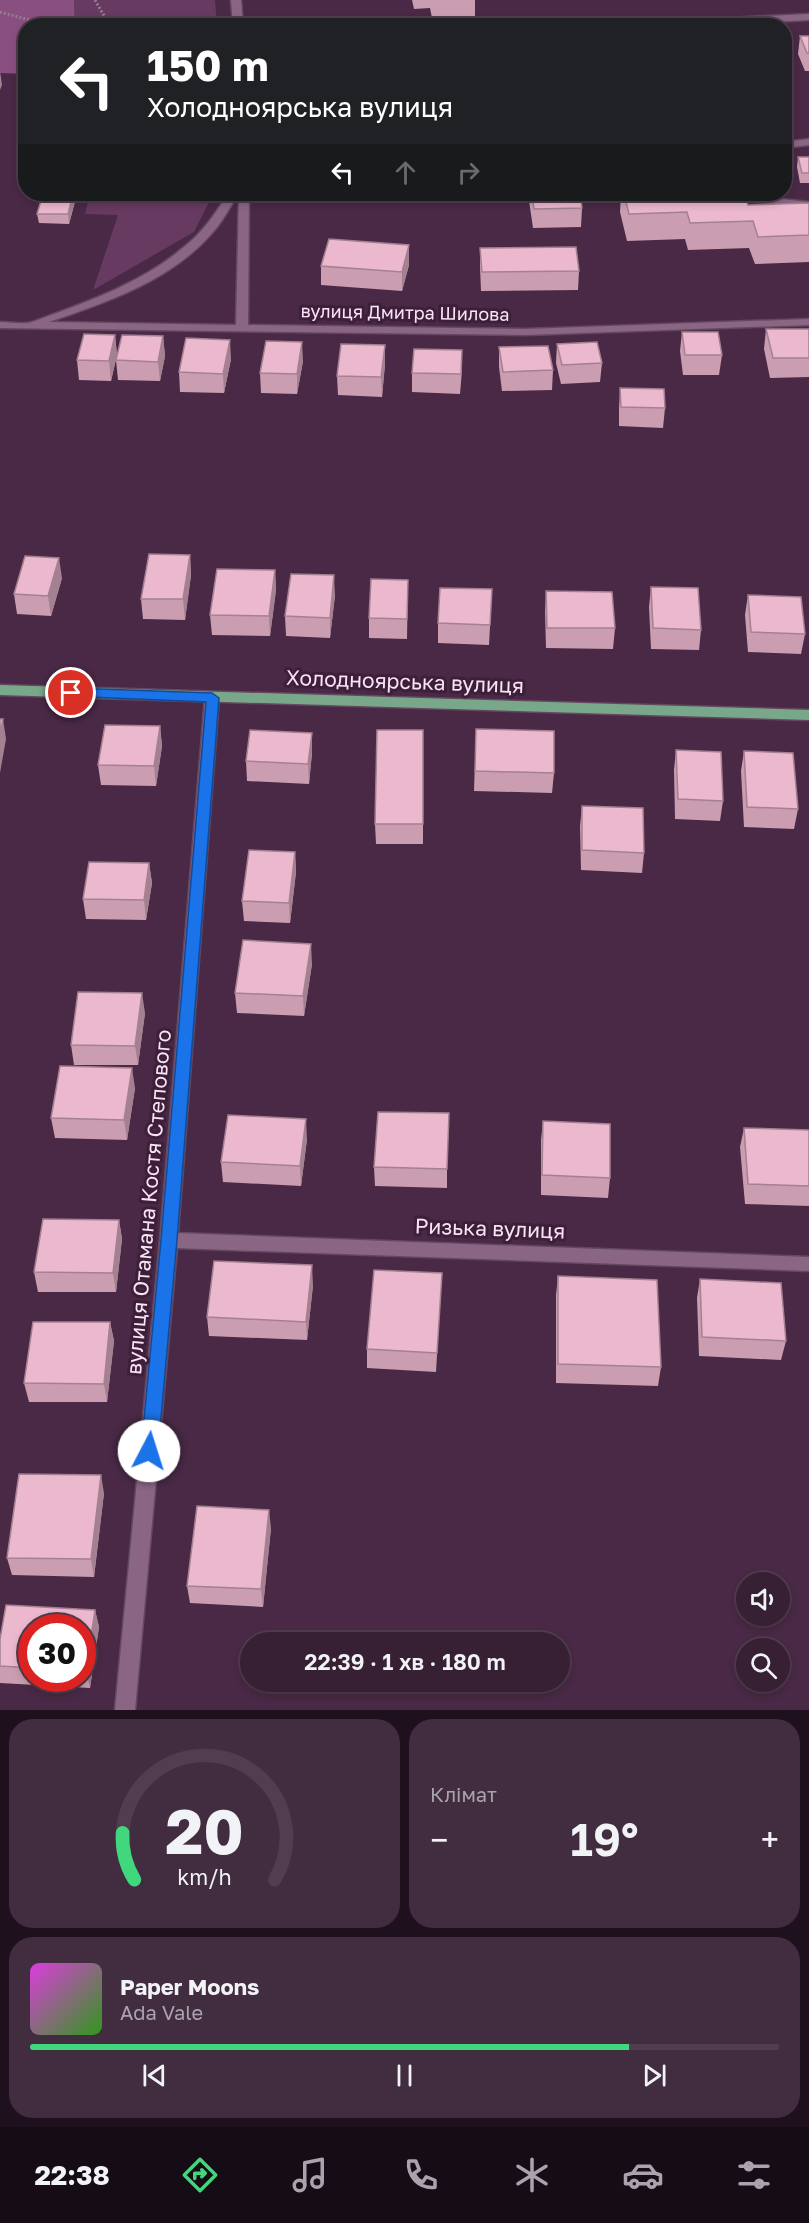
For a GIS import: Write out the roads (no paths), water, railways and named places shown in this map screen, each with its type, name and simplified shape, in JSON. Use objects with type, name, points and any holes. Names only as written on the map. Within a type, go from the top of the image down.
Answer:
[{"type":"main road","name":"Холодноярська вулиця","points":[[0,690],[809,715]]},
{"type":"street","points":[[236,0],[237,18]]},
{"type":"street","points":[[788,18],[809,17]]},
{"type":"street","points":[[792,144],[809,142]]},
{"type":"street","points":[[27,326],[123,292],[175,260],[208,231],[228,201]]},
{"type":"street","points":[[242,329],[244,201]]},
{"type":"street","points":[[772,201],[809,205]]},
{"type":"street","name":"вулиця Дмитра Шилова","points":[[0,325],[526,332],[809,322]]},
{"type":"street","name":"вулиця Отамана Костя Степового","points":[[125,1710],[169,1240],[212,698]]},
{"type":"street","name":"Ризька вулиця","points":[[169,1240],[809,1264]]}]
